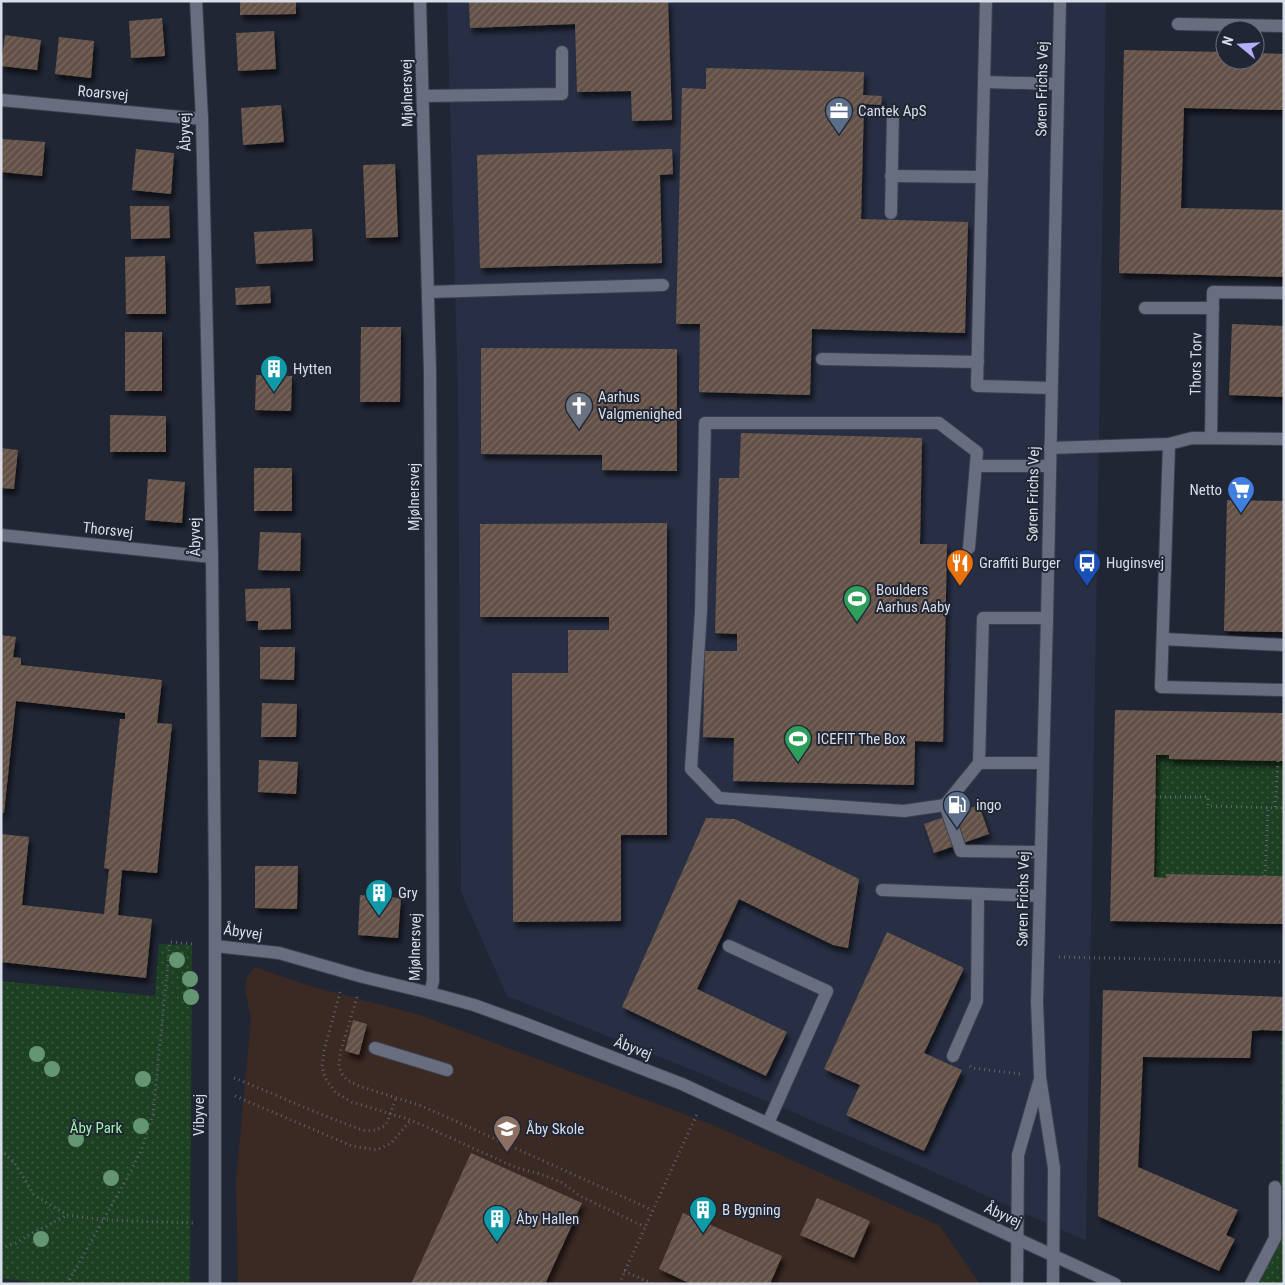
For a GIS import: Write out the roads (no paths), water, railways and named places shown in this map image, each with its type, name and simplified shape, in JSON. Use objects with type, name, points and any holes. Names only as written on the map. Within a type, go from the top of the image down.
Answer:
[{"type":"street","name":"Åbyvej","points":[[196,1],[202,118],[212,556],[215,946],[279,953],[363,977],[474,1005],[522,1022],[682,1084],[1115,1284]]},
{"type":"street","name":"Mjølnersvej","points":[[420,1],[430,372],[432,971],[430,993]]},
{"type":"street","points":[[986,1],[977,386],[1051,388]]},
{"type":"street","name":"Søren Frichs Vej","points":[[1053,1284],[1054,1168],[1040,1077],[1037,1002],[1060,1]]},
{"type":"street","points":[[1178,24],[1284,26]]},
{"type":"street","points":[[423,96],[562,94],[562,52]]},
{"type":"street","points":[[984,82],[1058,84]]},
{"type":"street","name":"Roarsvej","points":[[1,100],[202,118]]},
{"type":"street","points":[[890,213],[893,113]]},
{"type":"street","points":[[892,176],[982,177]]},
{"type":"street","points":[[428,292],[663,285]]},
{"type":"street","name":"Thors Torv","points":[[1211,438],[1213,292],[1284,293]]},
{"type":"street","points":[[1145,308],[1213,308]]},
{"type":"street","points":[[822,359],[978,362]]},
{"type":"street","points":[[970,548],[977,452],[939,423],[705,423],[701,611],[691,769],[719,798],[904,811],[945,805],[979,763],[983,618],[1047,618]]},
{"type":"street","points":[[1050,448],[1169,444],[1192,438],[1284,438]]},
{"type":"street","points":[[1169,444],[1161,687],[1284,690]]},
{"type":"street","points":[[976,466],[1050,466]]},
{"type":"street","name":"Thorsvej","points":[[1,535],[212,556]]},
{"type":"street","points":[[1163,639],[1283,645]]},
{"type":"street","points":[[979,763],[1042,763]]},
{"type":"street","points":[[945,805],[961,850],[1040,852]]},
{"type":"street","points":[[882,890],[1039,896]]},
{"type":"street","points":[[953,1056],[977,1001],[978,894]]},
{"type":"street","name":"Vibyvej","points":[[215,946],[215,1284]]},
{"type":"street","points":[[729,946],[828,991],[768,1124]]},
{"type":"street","points":[[375,1048],[447,1070]]},
{"type":"street","name":"Søren Frichs Vej","points":[[1017,1284],[1018,1155],[1040,1077]]},
{"type":"street","points":[[1251,1284],[1275,1238],[1274,1187]]},
{"type":"place","name":"Cantek ApS","points":[[839,135]]},
{"type":"place","name":"Hytten","points":[[274,393]]},
{"type":"place","name":"Aarhus Valgmenighed","points":[[579,430]]},
{"type":"place","name":"Netto","points":[[1241,514]]},
{"type":"place","name":"Graffiti Burger","points":[[960,587]]},
{"type":"place","name":"Huginsvej","points":[[1087,587]]},
{"type":"place","name":"Boulders Aarhus Aaby","points":[[857,623]]},
{"type":"place","name":"ICEFIT The Box","points":[[798,763]]},
{"type":"place","name":"ingo","points":[[957,829]]},
{"type":"place","name":"Gry","points":[[379,917]]},
{"type":"place","name":"Åby Skole","points":[[507,1153]]},
{"type":"place","name":"B Bygning","points":[[703,1234]]},
{"type":"place","name":"Åby Hallen","points":[[497,1243]]},
{"type":"park label","name":"Åby Park","points":[[96,1128]]}]
